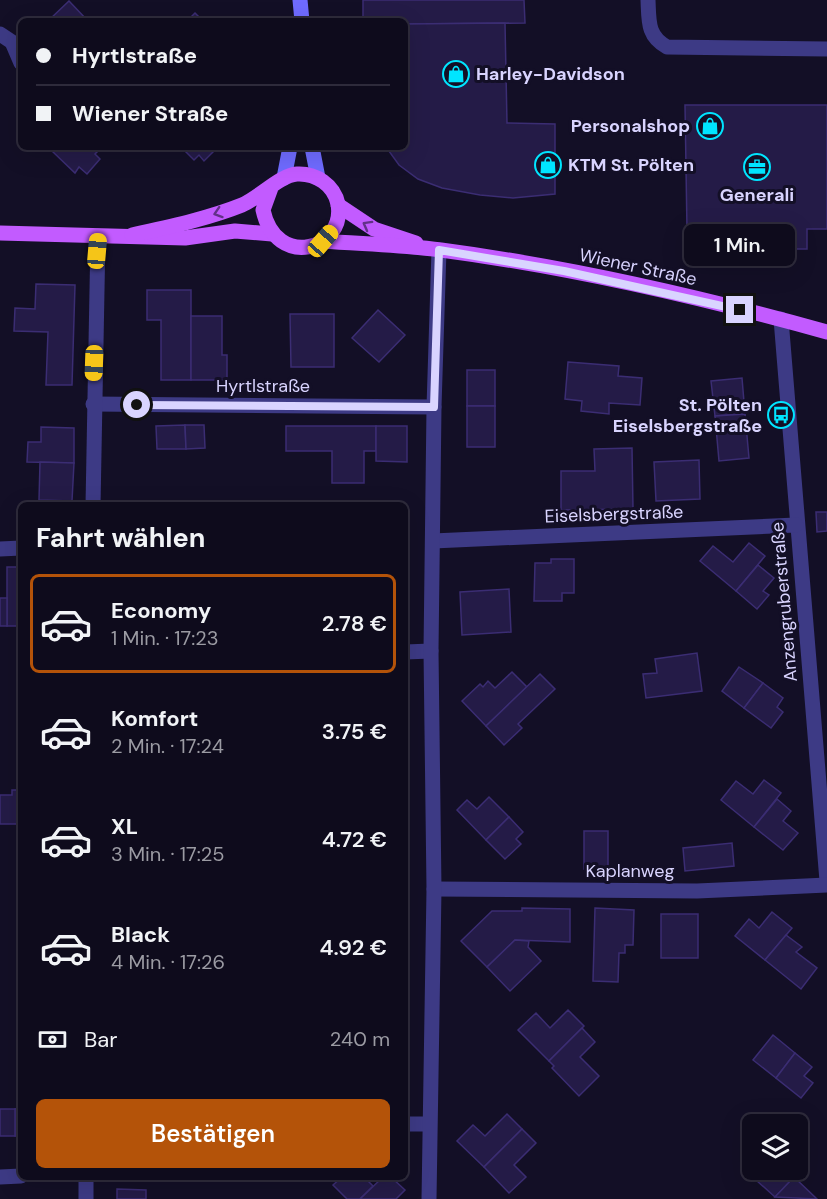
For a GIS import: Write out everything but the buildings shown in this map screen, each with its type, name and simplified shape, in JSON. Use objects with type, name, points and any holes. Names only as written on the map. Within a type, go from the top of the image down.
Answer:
[{"type":"main road","points":[[0,233],[186,238],[235,231],[272,234],[294,247],[311,247],[323,241],[338,220],[338,205],[331,189],[318,178],[295,174],[284,178],[243,205],[183,224],[132,235]]},
{"type":"main road","points":[[271,188],[263,210],[272,234]]},
{"type":"main road","name":"Wiener Straße","points":[[338,205],[374,230],[439,250]]},
{"type":"main road","name":"Wiener Straße","points":[[323,241],[439,250],[564,271],[781,319],[827,332]]},
{"type":"street","points":[[292,18],[293,0]]},
{"type":"street","points":[[300,0],[302,18]]},
{"type":"street","points":[[648,0],[649,29],[655,41],[666,47],[827,49]]},
{"type":"street","points":[[0,34],[8,37],[18,57]]},
{"type":"street","points":[[284,178],[289,150]]},
{"type":"street","points":[[313,150],[318,178]]},
{"type":"street","points":[[93,502],[93,404],[98,236]]},
{"type":"street","points":[[429,1199],[434,889],[430,651],[439,250]]},
{"type":"street","name":"Anzengruberstraße","points":[[781,319],[827,883]]},
{"type":"street","name":"Hyrtlstraße","points":[[93,404],[434,407]]},
{"type":"street","name":"Eiselsbergstraße","points":[[433,541],[796,525]]},
{"type":"street","points":[[0,549],[18,549]]},
{"type":"street","points":[[408,652],[430,651]]},
{"type":"street","name":"Kaplanweg","points":[[434,889],[697,891],[827,883]]},
{"type":"street","points":[[408,1124],[429,1124]]},
{"type":"street","points":[[0,1177],[18,1176]]},
{"type":"street","points":[[86,1180],[86,1199]]},
{"type":"place","name":"Harley-Davidson","points":[[456,74]]},
{"type":"place","name":"Personalshop","points":[[710,126]]},
{"type":"place","name":"KTM St. Pölten","points":[[548,165]]},
{"type":"place","name":"Generali","points":[[757,167]]},
{"type":"place","name":"St. Pölten Eiselsbergstraße","points":[[781,415]]},
{"type":"route","points":[[137,405],[434,407],[439,250],[564,271],[740,310]]}]
